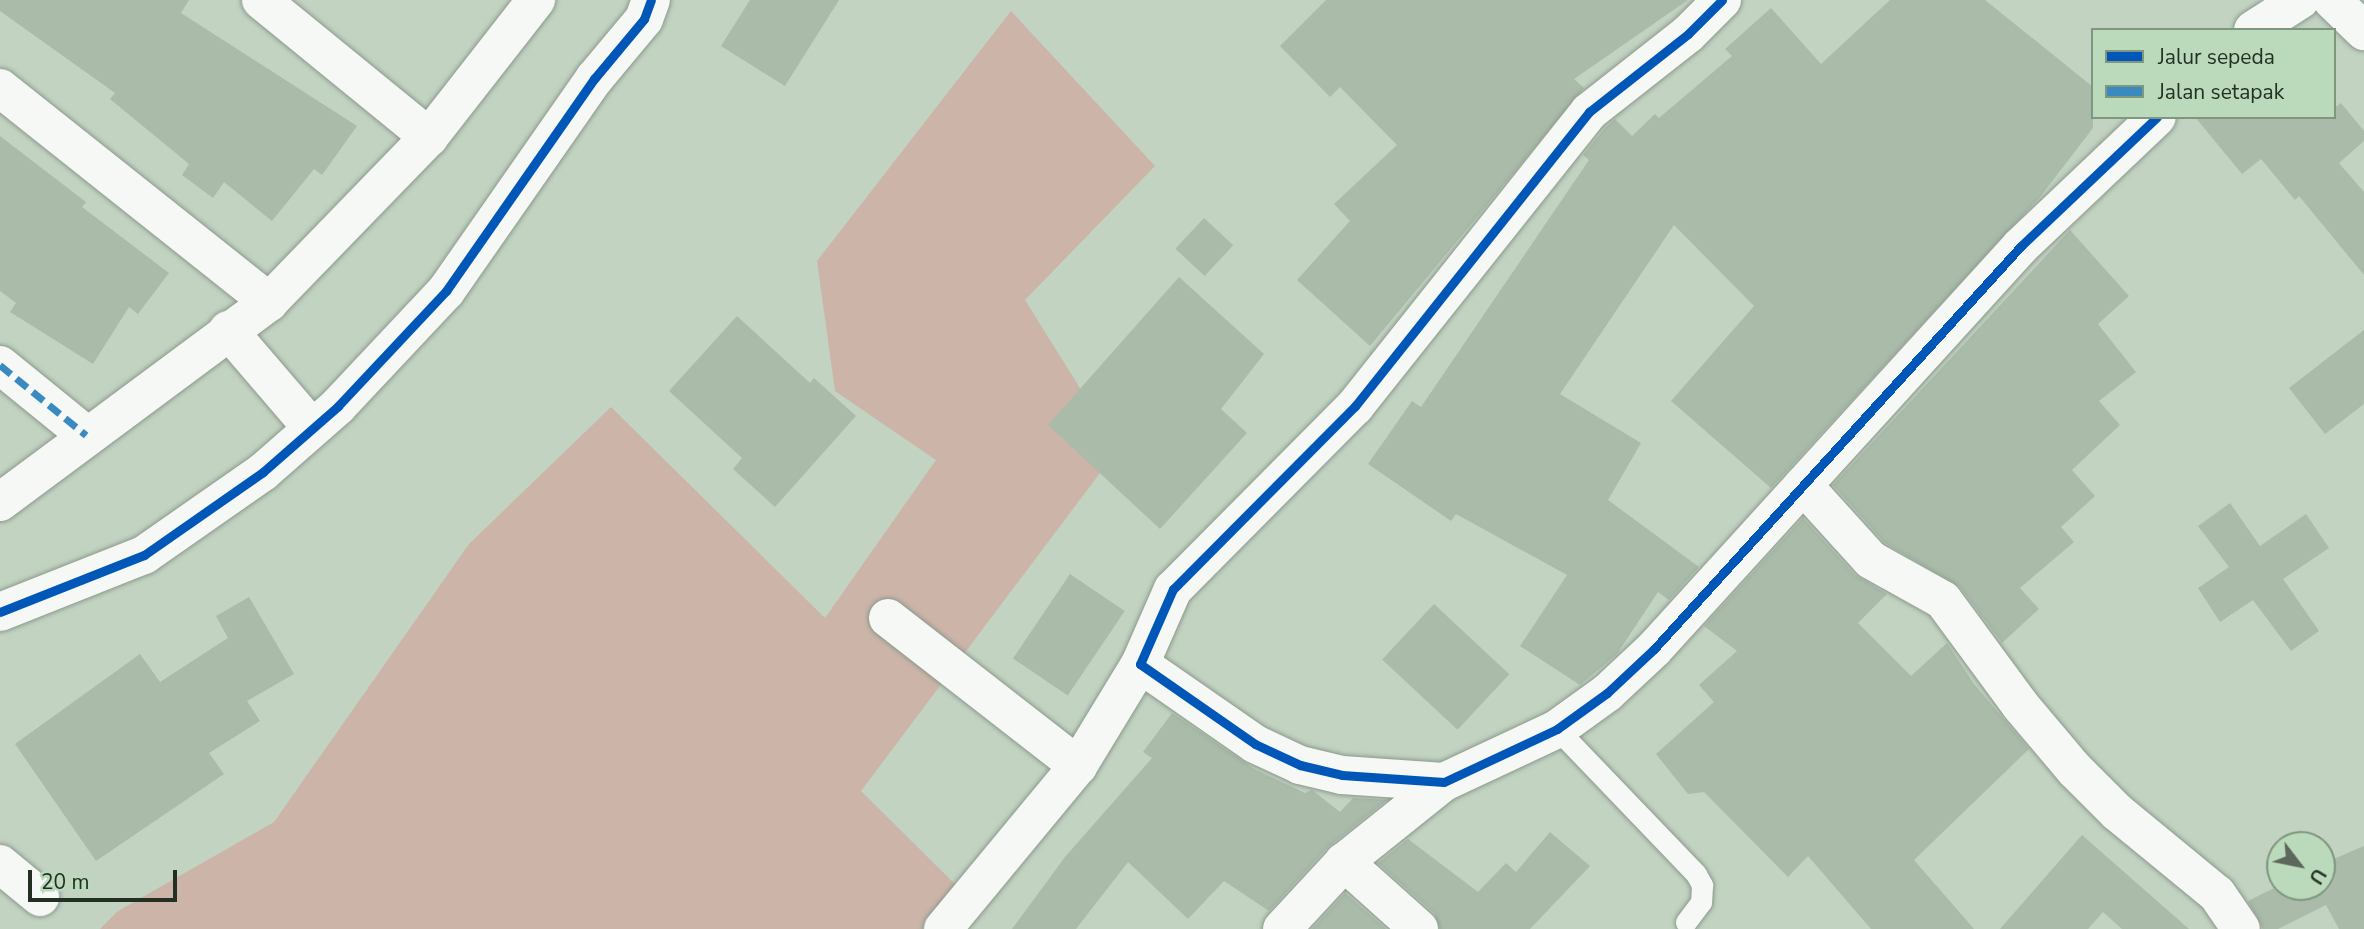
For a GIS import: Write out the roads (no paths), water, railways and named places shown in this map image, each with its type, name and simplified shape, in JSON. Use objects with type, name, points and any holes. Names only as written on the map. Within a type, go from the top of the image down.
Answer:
[{"type":"street","points":[[261,0],[429,137]]},
{"type":"street","points":[[0,502],[86,435],[270,302],[429,137],[536,0]]},
{"type":"street","points":[[0,612],[144,555],[263,472],[312,428],[446,291],[594,79],[644,19],[651,0]]},
{"type":"street","points":[[943,929],[1078,766],[1140,664],[1173,589],[1355,406],[1589,112],[1688,34],[1722,0]]},
{"type":"street","points":[[2256,28],[2300,0]]},
{"type":"street","points":[[2332,0],[2364,31]]},
{"type":"street","points":[[0,88],[270,302]]},
{"type":"street","points":[[1282,929],[1344,862],[1444,782],[1558,729],[1607,693],[1654,649],[2021,246],[2155,119]]},
{"type":"street","points":[[228,330],[312,428]]},
{"type":"street","points":[[0,365],[86,435]]},
{"type":"street","points":[[1803,485],[1871,560],[1943,600],[2020,705],[2075,770],[2117,812],[2217,894],[2241,929]]},
{"type":"street","points":[[888,618],[1078,766]]},
{"type":"street","points":[[1140,664],[1255,744],[1300,765],[1342,775],[1444,782]]},
{"type":"street","points":[[1344,862],[1419,929]]},
{"type":"street","points":[[0,864],[40,897]]},
{"type":"lane","points":[[1558,729],[1696,874],[1702,885],[1702,902],[1686,922]]}]
